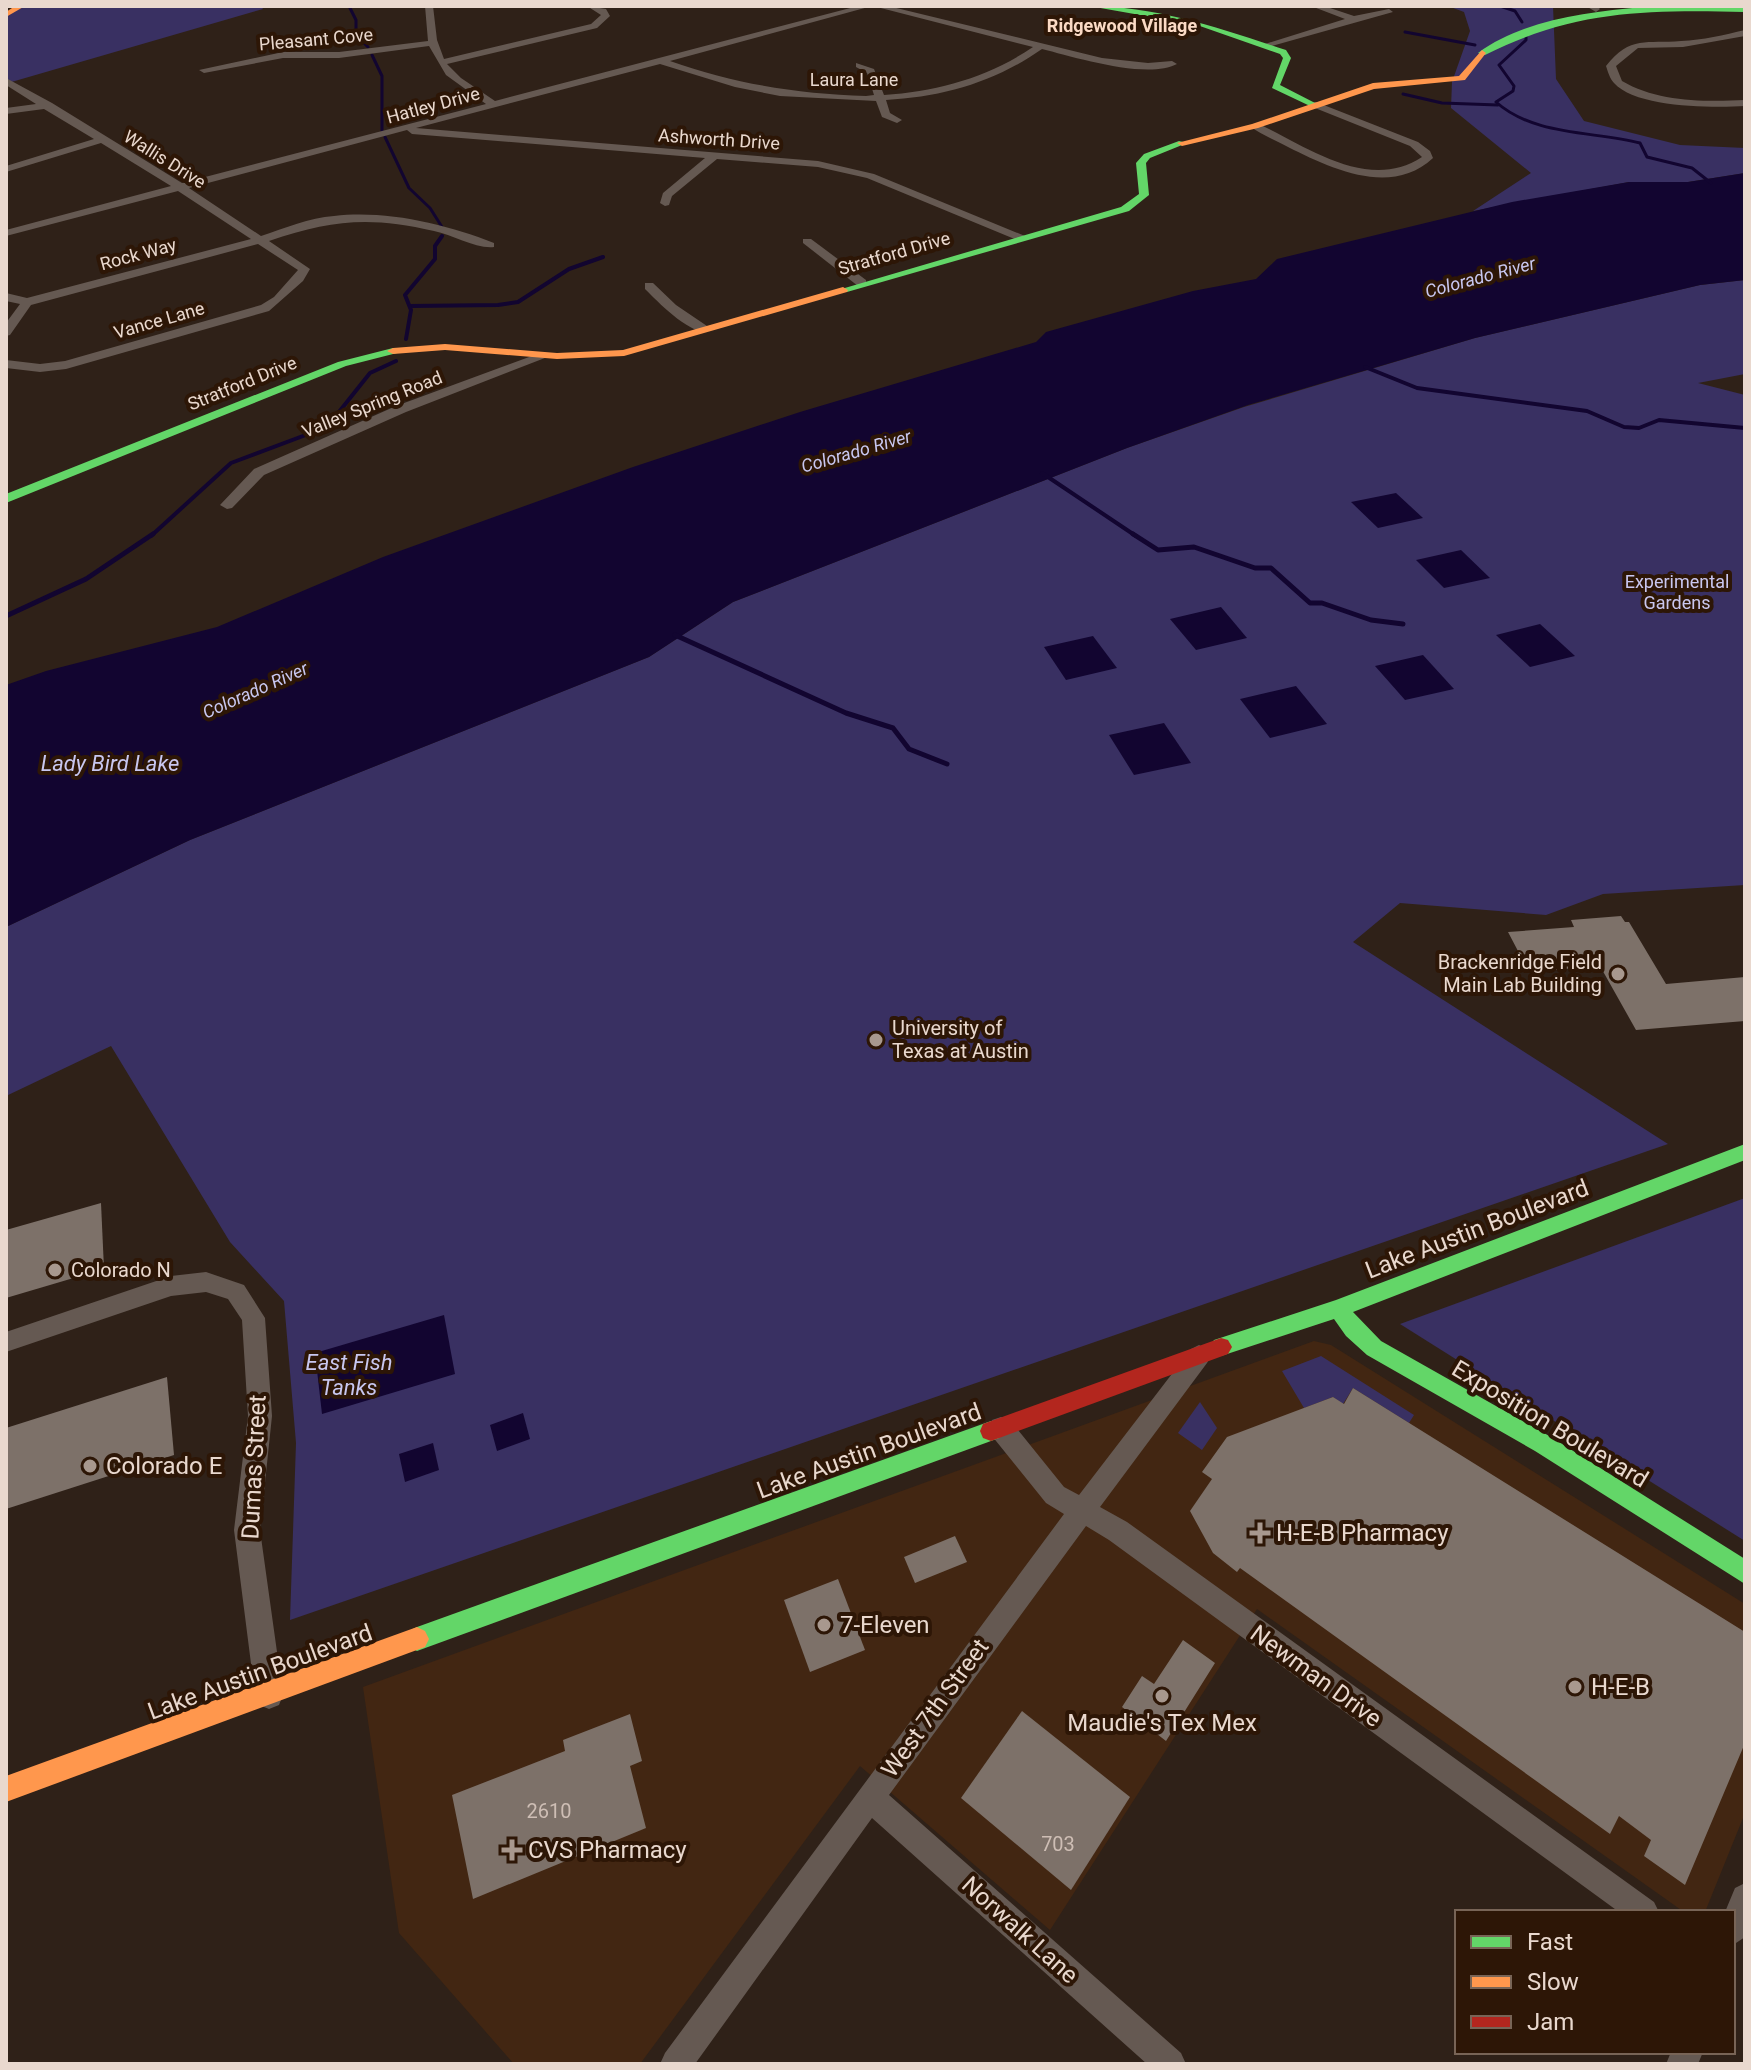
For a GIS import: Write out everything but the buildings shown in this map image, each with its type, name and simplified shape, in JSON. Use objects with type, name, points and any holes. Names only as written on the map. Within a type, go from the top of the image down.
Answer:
[{"type":"street","points":[[6,15],[21,6]]},
{"type":"street","points":[[429,6],[432,43],[441,63],[464,86],[495,105]]},
{"type":"street","points":[[441,63],[594,26],[606,16],[591,6]]},
{"type":"street","name":"Hatley Drive","points":[[6,233],[183,189],[868,6]]},
{"type":"street","points":[[877,6],[1119,64],[1172,64]]},
{"type":"street","points":[[1093,6],[1198,23],[1283,52],[1287,58],[1275,86],[1414,144],[1428,158],[1404,173],[1359,174],[1255,126]]},
{"type":"street","points":[[1315,6],[1354,19]]},
{"type":"street","name":"Stratford Drive","points":[[6,499],[357,359],[433,347],[544,356],[603,357],[1125,209],[1142,201],[1146,188],[1141,163],[1155,152],[1255,126],[1313,104],[1385,84],[1462,78],[1470,71],[1479,54],[1540,22],[1563,14],[1593,8],[1745,10]]},
{"type":"street","points":[[1268,46],[1354,19],[1389,12]]},
{"type":"street","points":[[1692,31],[1744,34]]},
{"type":"street","points":[[1744,34],[1678,44],[1650,37],[1629,48],[1611,66],[1621,84],[1637,92],[1728,105],[1745,103]]},
{"type":"street","name":"Pleasant Cove","points":[[204,70],[283,55],[339,55],[432,43]]},
{"type":"street","name":"Laura Lane","points":[[661,61],[688,72],[764,91],[881,97],[920,93],[985,78],[1008,68],[1040,46]]},
{"type":"street","points":[[859,65],[871,71],[886,115],[897,120]]},
{"type":"street","name":"Wallis Drive","points":[[6,81],[183,189],[304,269]]},
{"type":"street","points":[[6,111],[49,105]]},
{"type":"street","name":"Ashworth Drive","points":[[403,129],[788,160],[851,169],[1021,238]]},
{"type":"street","points":[[6,169],[101,140]]},
{"type":"street","points":[[665,203],[667,195],[715,155]]},
{"type":"street","name":"Rock Way","points":[[27,302],[258,241],[298,226],[335,219],[361,218],[467,236],[490,245]]},
{"type":"street","points":[[807,241],[862,283]]},
{"type":"street","name":"Vance Lane","points":[[6,364],[40,368],[66,365],[247,315],[278,300],[299,279],[304,269]]},
{"type":"street","points":[[649,286],[672,308],[703,329]]},
{"type":"street","points":[[6,297],[27,302],[6,332]]},
{"type":"street","name":"Valley Spring Road","points":[[227,505],[259,472],[401,409],[544,356]]},
{"type":"street","name":"Lake Austin Boulevard","points":[[6,1789],[1199,1355],[1338,1308],[1745,1152]]},
{"type":"street","name":"Dumas Street","points":[[6,1342],[171,1286],[206,1282],[236,1292],[253,1318],[260,1416],[247,1530],[269,1695]]},
{"type":"street","name":"Exposition Boulevard","points":[[1338,1308],[1353,1329],[1374,1348],[1543,1444],[1745,1572]]},
{"type":"street","name":"West 7th Street","points":[[676,2064],[1082,1508],[1199,1355]]},
{"type":"street","name":"Newman Drive","points":[[1001,1428],[1055,1495],[1082,1508],[1641,1910]]},
{"type":"street","name":"Norwalk Lane","points":[[870,1797],[1170,2064]]},
{"type":"street","points":[[1735,1925],[1745,1898]]},
{"type":"shaded area","points":[[1314,1341],[1331,1345],[1745,1604],[1745,1813],[1706,1910],[1681,1910],[1257,1609],[1050,1930],[860,1766],[640,2064],[514,2064],[399,1933],[363,1687]]},
{"type":"green space","points":[[20,6],[261,6],[263,9],[8,83],[6,14]]},
{"type":"green space","points":[[1448,6],[1553,6],[1556,79],[1584,121],[1680,145],[1745,148],[1745,173],[1688,182],[1629,182],[1473,211],[1531,173],[1451,108],[1452,82],[1470,31],[1464,12]]},
{"type":"green space","name":"University of Texas at Austin","points":[[1745,280],[1745,374],[1698,383],[1745,395],[1745,885],[1603,894],[1546,915],[1400,903],[1353,942],[1668,1144],[290,1620],[296,1443],[284,1301],[230,1242],[111,1046],[6,1096],[6,927],[190,840],[649,657],[733,602],[1127,448],[1244,407],[1475,338],[1700,285]]},
{"type":"green space","points":[[1745,1198],[1745,1541],[1400,1324]]},
{"type":"green space","points":[[1321,1356],[1414,1415],[1409,1423],[1353,1388],[1343,1404],[1333,1397],[1304,1408],[1282,1371]]},
{"type":"green space","points":[[1200,1402],[1217,1428],[1202,1450],[1178,1433]]},
{"type":"water","name":"Lady Bird Lake","points":[[1745,173],[1745,280],[1700,285],[1475,338],[1248,405],[1127,448],[733,602],[649,657],[190,840],[6,927],[6,685],[46,671],[217,627],[383,557],[633,467],[800,412],[1036,342],[1046,332],[1193,291],[1256,279],[1277,259],[1512,202],[1629,182],[1688,182]]},
{"type":"water","points":[[1396,493],[1423,518],[1378,528],[1351,502]]},
{"type":"water","points":[[1461,550],[1490,578],[1444,588],[1416,560]]},
{"type":"water","points":[[1221,607],[1247,638],[1196,650],[1170,619]]},
{"type":"water","points":[[1540,624],[1575,656],[1530,667],[1496,635]]},
{"type":"water","points":[[1093,636],[1117,668],[1066,680],[1044,647]]},
{"type":"water","points":[[1423,655],[1454,689],[1405,700],[1375,666]]},
{"type":"water","points":[[1296,686],[1327,724],[1270,738],[1240,699]]},
{"type":"water","points":[[1164,723],[1191,763],[1134,775],[1109,735]]},
{"type":"water","name":"East Fish Tanks","points":[[444,1315],[455,1374],[322,1414],[315,1353]]},
{"type":"water","points":[[523,1413],[530,1439],[497,1451],[490,1425]]},
{"type":"water","points":[[433,1443],[439,1470],[405,1482],[399,1454]]},
{"type":"waterway","points":[[349,6],[356,20],[356,35],[368,47]]},
{"type":"waterway","points":[[1500,6],[1515,11],[1522,22]]},
{"type":"waterway","points":[[1405,32],[1475,45]]},
{"type":"waterway","points":[[1526,36],[1526,40],[1499,65],[1514,86],[1513,91],[1496,102],[1511,113],[1546,127],[1640,143],[1647,157],[1692,168],[1711,183]]},
{"type":"waterway","points":[[372,55],[382,76],[382,131]]},
{"type":"waterway","points":[[1403,94],[1442,103],[1498,105]]},
{"type":"waterway","points":[[385,137],[409,188],[430,208],[442,227]]},
{"type":"waterway","points":[[406,339],[411,310],[405,295],[435,259],[435,246],[442,236]]},
{"type":"waterway","points":[[410,306],[518,302],[569,269],[603,257]]},
{"type":"waterway","points":[[151,536],[231,463],[327,427],[370,373],[396,361]]},
{"type":"waterway","points":[[1365,367],[1417,388],[1587,411],[1624,427],[1639,428],[1659,420],[1745,428]]},
{"type":"waterway","points":[[1042,473],[1133,534]]},
{"type":"waterway","points":[[6,616],[86,579],[153,534]]},
{"type":"waterway","points":[[1133,534],[1158,550],[1194,547],[1255,568],[1271,568],[1310,603],[1322,603],[1371,620],[1403,624]]},
{"type":"waterway","points":[[675,635],[846,713],[893,728],[909,749],[947,764]]},
{"type":"traffic: fast","points":[[1093,6],[1198,23],[1283,52],[1287,58],[1275,86],[1313,104]]},
{"type":"traffic: fast","points":[[1482,53],[1545,25],[1577,17],[1642,10],[1745,10]]},
{"type":"traffic: fast","points":[[843,290],[1125,209],[1144,195],[1141,163],[1147,156],[1182,143]]},
{"type":"traffic: fast","points":[[6,499],[342,364],[393,351]]},
{"type":"traffic: fast","points":[[1221,1347],[1338,1308],[1745,1152]]},
{"type":"traffic: fast","points":[[1338,1308],[1353,1329],[1374,1348],[1543,1444],[1745,1572]]},
{"type":"traffic: fast","points":[[417,1639],[991,1431]]},
{"type":"traffic: slow","points":[[6,15],[21,6]]},
{"type":"traffic: slow","points":[[1182,143],[1255,126],[1373,86],[1462,78],[1482,53]]},
{"type":"traffic: slow","points":[[393,351],[445,347],[557,356],[624,353],[843,290]]},
{"type":"traffic: slow","points":[[6,1789],[417,1639]]},
{"type":"traffic: jam","points":[[991,1431],[1221,1347]]},
{"type":"place","name":"Brackenridge Field Main Lab Building","points":[[1618,974]]},
{"type":"place","name":"University of Texas at Austin","points":[[876,1040]]},
{"type":"place","name":"Colorado N","points":[[55,1270]]},
{"type":"place","name":"Colorado E","points":[[90,1466]]},
{"type":"place","name":"H-E-B Pharmacy","points":[[1260,1533]]},
{"type":"place","name":"7-Eleven","points":[[824,1625]]},
{"type":"place","name":"H-E-B","points":[[1575,1687]]},
{"type":"place","name":"Maudie's Tex Mex","points":[[1162,1696]]},
{"type":"place","name":"CVS Pharmacy","points":[[512,1850]]},
{"type":"district","name":"Ridgewood Village","points":[[1122,25]]},
{"type":"water label","name":"Colorado River","points":[[1480,277]]},
{"type":"water label","name":"Colorado River","points":[[856,451]]},
{"type":"water label","name":"Colorado River","points":[[255,690]]},
{"type":"park label","name":"Experimental Gardens","points":[[1677,591]]}]
